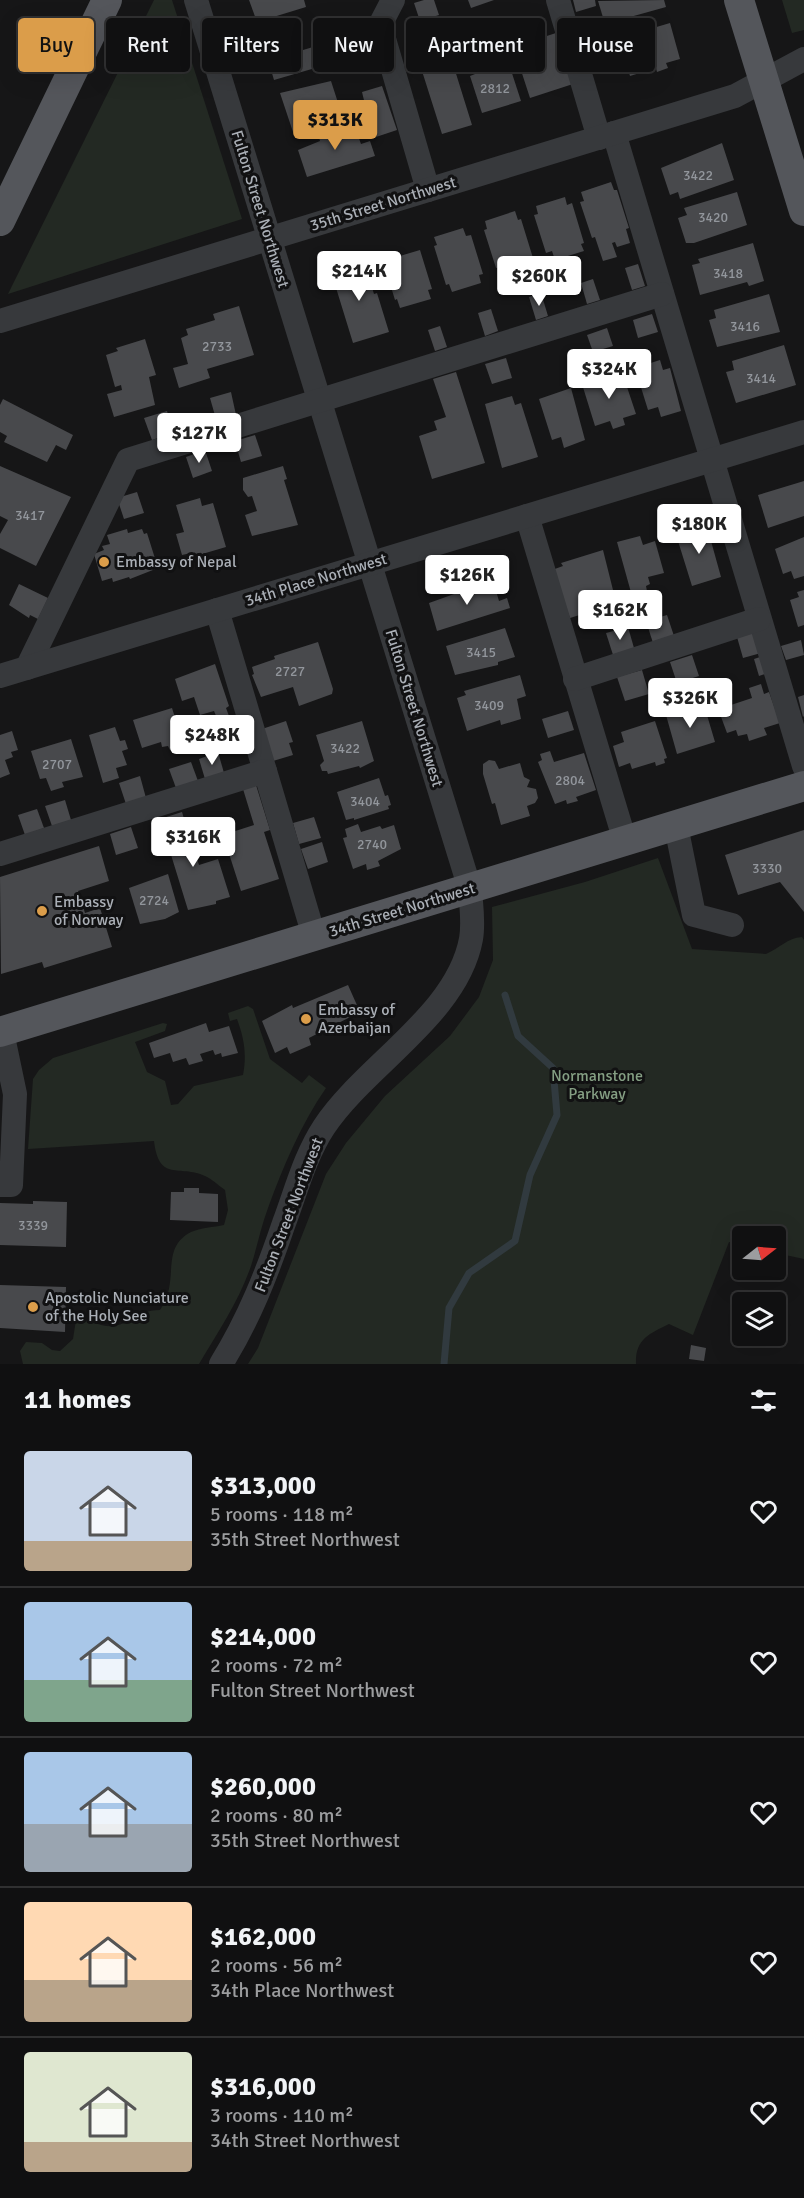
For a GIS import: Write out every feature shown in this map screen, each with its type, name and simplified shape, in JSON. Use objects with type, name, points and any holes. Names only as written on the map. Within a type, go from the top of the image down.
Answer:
[{"type":"main road","points":[[0,221],[107,0]]},
{"type":"main road","points":[[739,0],[804,211]]},
{"type":"main road","name":"34th Street Northwest","points":[[1,1032],[804,786]]},
{"type":"street","name":"Fulton Street Northwest","points":[[196,0],[470,889],[471,938],[459,971],[431,1011],[338,1108],[320,1134],[306,1162],[254,1305],[221,1364]]},
{"type":"street","points":[[393,0],[380,25],[428,190]]},
{"type":"street","points":[[558,0],[662,294],[804,766]]},
{"type":"street","name":"35th Street Northwest","points":[[0,321],[735,96],[804,59]]},
{"type":"street","points":[[27,668],[128,460],[662,294]]},
{"type":"street","name":"34th Place Northwest","points":[[0,676],[804,432]]},
{"type":"street","points":[[526,516],[625,841]]},
{"type":"street","points":[[217,610],[314,936]]},
{"type":"street","points":[[575,679],[759,619]]},
{"type":"street","points":[[0,854],[265,771]]},
{"type":"street","points":[[676,826],[694,915],[732,925]]},
{"type":"street","points":[[0,1185],[11,1185],[6,1148],[15,1094],[12,1072],[1,1032]]},
{"type":"green space","points":[[154,0],[172,0],[178,18],[145,18]]},
{"type":"green space","points":[[782,0],[804,0],[804,30],[792,33]]},
{"type":"green space","points":[[190,56],[242,219],[8,294],[118,72],[190,72]]},
{"type":"green space","name":"Normanstone Parkway","points":[[658,858],[692,949],[766,954],[792,939],[802,937],[804,940],[804,1259],[786,1255],[786,1226],[732,1226],[732,1243],[729,1242],[693,1335],[669,1324],[645,1338],[638,1349],[636,1364],[248,1364],[258,1348],[326,1174],[346,1143],[385,1096],[450,1036],[479,997],[493,960],[492,907],[585,882]]},
{"type":"green space","points":[[248,1006],[253,1009],[270,1059],[302,1083],[309,1075],[326,1088],[308,1116],[286,1162],[240,1292],[199,1364],[23,1364],[20,1351],[26,1342],[42,1343],[52,1350],[60,1351],[73,1339],[76,1320],[114,1326],[145,1312],[160,1310],[169,1288],[173,1256],[181,1239],[191,1232],[224,1225],[228,1210],[225,1190],[205,1176],[165,1167],[160,1162],[154,1141],[28,1149],[33,1079],[39,1070],[53,1058],[163,1023],[167,1024],[165,1031],[135,1042],[147,1072],[165,1081],[171,1105],[178,1104],[194,1086],[243,1075],[245,1053],[241,1033],[237,1019],[230,1021],[228,1013]]},
{"type":"building","points":[[249,0],[304,0],[306,7],[270,18],[256,18]]},
{"type":"building","points":[[434,0],[439,15],[419,18],[414,3]]},
{"type":"building","points":[[468,0],[494,0],[471,8]]},
{"type":"building","points":[[573,0],[595,0],[596,6],[576,12]]},
{"type":"building","points":[[664,0],[666,7],[627,18],[603,18],[598,1]]},
{"type":"building","points":[[670,23],[680,59],[666,63],[668,68],[657,72],[655,68],[655,27]]},
{"type":"building","points":[[556,33],[557,72],[569,72],[573,84],[530,98],[522,72],[545,72],[545,37]]},
{"type":"building","points":[[301,44],[303,50],[313,47],[313,69],[274,80],[272,72],[301,72]]},
{"type":"building","points":[[422,72],[455,72],[472,125],[442,134]]},
{"type":"building","points":[[480,72],[512,72],[521,101],[482,113],[470,76]]},
{"type":"building","points":[[629,72],[643,72],[630,76]]},
{"type":"building","points":[[331,81],[341,112],[337,113],[338,118],[293,132],[280,93]]},
{"type":"building","points":[[382,86],[397,130],[373,138],[362,92]]},
{"type":"building","points":[[350,123],[352,131],[356,130],[361,144],[370,141],[375,156],[307,177],[298,150],[320,141],[318,134]]},
{"type":"building","points":[[722,143],[734,180],[680,199],[678,192],[670,195],[661,168]]},
{"type":"building","points":[[611,182],[614,190],[617,190],[629,228],[626,229],[630,243],[617,247],[615,242],[612,243],[617,257],[603,261],[595,237],[592,238],[580,202],[584,201],[581,192]]},
{"type":"building","points":[[737,192],[747,225],[694,243],[686,243],[678,218],[687,215],[684,208]]},
{"type":"building","points":[[565,197],[567,205],[572,203],[584,243],[581,244],[584,251],[555,260],[552,251],[546,253],[534,215],[538,214],[536,206]]},
{"type":"building","points":[[515,211],[518,220],[521,219],[533,258],[529,259],[533,272],[504,281],[500,267],[496,268],[484,230],[487,229],[485,221]]},
{"type":"building","points":[[463,228],[466,236],[471,235],[483,274],[479,275],[481,283],[452,292],[449,284],[446,285],[434,246],[437,245],[434,237]]},
{"type":"building","points":[[753,243],[764,281],[749,286],[747,282],[700,295],[692,265],[700,263],[698,259]]},
{"type":"building","points":[[420,250],[432,289],[428,290],[431,299],[400,308],[397,299],[395,300],[383,261]]},
{"type":"building","points":[[359,258],[362,269],[366,268],[374,294],[377,293],[389,332],[353,343],[333,278],[336,277],[333,266]]},
{"type":"building","points":[[638,264],[645,286],[632,290],[625,268]]},
{"type":"building","points":[[593,279],[600,300],[587,304],[581,283]]},
{"type":"building","points":[[541,293],[548,316],[536,320],[529,297]]},
{"type":"building","points":[[769,294],[780,332],[717,347],[709,320],[716,318],[714,310]]},
{"type":"building","points":[[239,306],[254,355],[207,369],[210,378],[179,388],[173,368],[188,364],[181,338],[188,335],[186,329],[215,320],[213,314]]},
{"type":"building","points":[[491,309],[498,331],[485,336],[478,313]]},
{"type":"building","points":[[652,314],[658,332],[638,338],[633,320]]},
{"type":"building","points":[[440,326],[447,347],[435,351],[428,330]]},
{"type":"building","points":[[607,328],[613,346],[593,352],[587,335]]},
{"type":"building","points":[[145,339],[156,375],[149,377],[155,405],[114,417],[107,394],[122,390],[121,385],[115,387],[106,355],[118,351],[116,348]]},
{"type":"building","points":[[784,345],[796,385],[736,403],[726,372],[734,370],[732,361]]},
{"type":"building","points":[[506,358],[512,378],[492,384],[485,364]]},
{"type":"building","points":[[660,360],[663,370],[670,368],[681,411],[661,417],[658,407],[648,410],[635,368]]},
{"type":"building","points":[[456,372],[485,463],[432,479],[419,436],[437,430],[434,421],[446,417],[433,379]]},
{"type":"building","points":[[622,372],[636,414],[623,418],[625,425],[613,429],[610,421],[595,426],[582,384]]},
{"type":"building","points":[[571,388],[585,440],[564,448],[561,437],[552,440],[539,399]]},
{"type":"building","points":[[231,392],[236,415],[216,419],[210,398]]},
{"type":"building","points":[[512,396],[515,405],[521,403],[538,457],[502,468],[485,404]]},
{"type":"building","points":[[3,399],[73,435],[66,450],[56,445],[47,462],[4,442],[7,436],[0,432],[0,405]]},
{"type":"building","points":[[167,411],[174,433],[152,440],[144,418]]},
{"type":"building","points":[[255,435],[262,456],[241,462],[235,441]]},
{"type":"building","points":[[205,450],[212,471],[193,478],[186,457]]},
{"type":"building","points":[[0,466],[71,497],[36,566],[0,548],[0,534],[8,520],[0,516]]},
{"type":"building","points":[[283,466],[287,479],[284,480],[298,525],[252,536],[245,515],[257,511],[252,496],[248,497],[243,490],[243,478]]},
{"type":"building","points":[[804,481],[804,516],[768,528],[758,495]]},
{"type":"building","points":[[137,492],[144,513],[124,519],[117,498]]},
{"type":"building","points":[[200,498],[202,506],[213,503],[226,547],[192,557],[191,553],[182,555],[176,534],[184,532],[176,505]]},
{"type":"building","points":[[706,523],[721,577],[692,586],[678,541],[682,540],[680,532]]},
{"type":"building","points":[[127,529],[128,533],[142,529],[144,534],[147,533],[158,568],[130,579],[129,577],[113,582],[112,578],[102,581],[94,554],[104,550],[102,546],[110,544],[107,535]]},
{"type":"building","points":[[640,536],[643,545],[655,541],[664,573],[648,577],[650,584],[646,586],[647,591],[632,596],[617,542]]},
{"type":"building","points":[[804,537],[804,576],[794,579],[791,571],[783,574],[775,549]]},
{"type":"building","points":[[603,550],[618,610],[588,619],[586,613],[570,618],[552,570],[563,566],[561,563]]},
{"type":"building","points":[[19,584],[48,598],[38,619],[30,615],[29,618],[9,605]]},
{"type":"building","points":[[482,584],[483,588],[494,584],[499,601],[507,598],[510,608],[437,631],[429,603]]},
{"type":"building","points":[[804,590],[804,625],[798,627],[790,600],[799,597],[797,592]]},
{"type":"building","points":[[667,615],[674,636],[653,643],[646,621]]},
{"type":"building","points":[[628,627],[634,648],[613,655],[606,633]]},
{"type":"building","points":[[505,628],[515,657],[498,662],[498,665],[455,675],[446,646]]},
{"type":"building","points":[[755,632],[761,653],[743,658],[737,637]]},
{"type":"building","points":[[801,640],[804,655],[786,660],[781,646]]},
{"type":"building","points":[[318,642],[333,689],[332,694],[299,706],[293,687],[261,697],[252,675],[254,674],[252,667],[275,659],[274,656]]},
{"type":"building","points":[[692,655],[699,676],[677,683],[670,662]]},
{"type":"building","points":[[763,656],[768,673],[759,676],[754,659]]},
{"type":"building","points":[[215,664],[229,706],[226,708],[232,724],[229,725],[232,734],[225,737],[214,711],[200,715],[194,697],[182,701],[175,679]]},
{"type":"building","points":[[642,670],[649,694],[625,701],[617,677]]},
{"type":"building","points":[[520,675],[526,696],[517,699],[521,719],[501,725],[500,720],[467,731],[457,698],[466,695],[464,691]]},
{"type":"building","points":[[761,684],[764,694],[769,692],[780,723],[764,728],[767,735],[749,741],[747,734],[738,736],[736,730],[727,733],[720,714],[729,711],[728,706],[752,698],[749,688]]},
{"type":"building","points":[[722,693],[727,709],[710,714],[705,698]]},
{"type":"building","points":[[804,695],[804,716],[803,717],[798,697]]},
{"type":"building","points":[[704,705],[715,742],[677,754],[666,715],[676,711],[677,715]]},
{"type":"building","points":[[172,708],[184,746],[170,750],[168,746],[162,747],[161,742],[142,748],[133,720]]},
{"type":"building","points":[[568,711],[574,730],[548,738],[542,719]]},
{"type":"building","points":[[286,721],[293,742],[289,743],[293,755],[273,761],[262,729]]},
{"type":"building","points":[[362,721],[374,761],[360,768],[359,766],[328,774],[327,771],[322,771],[320,765],[324,761],[316,735]]},
{"type":"building","points":[[655,721],[667,758],[664,759],[665,763],[656,766],[655,762],[632,769],[630,763],[619,767],[613,746],[624,742],[621,732]]},
{"type":"building","points":[[115,727],[120,741],[125,740],[128,749],[122,751],[127,765],[116,768],[119,778],[103,783],[89,735]]},
{"type":"building","points":[[12,731],[18,750],[11,752],[13,757],[5,760],[10,774],[0,778],[0,735]]},
{"type":"building","points":[[71,739],[83,777],[62,782],[64,787],[51,791],[46,778],[40,779],[31,751]]},
{"type":"building","points":[[550,751],[554,762],[584,753],[596,790],[576,797],[578,801],[567,804],[566,800],[555,804],[538,762],[542,760],[540,754]]},
{"type":"building","points":[[218,752],[224,773],[205,779],[199,759]]},
{"type":"building","points":[[489,760],[495,761],[499,769],[520,763],[524,777],[530,780],[527,787],[536,789],[538,798],[535,803],[527,806],[530,816],[501,825],[483,774],[483,764]]},
{"type":"building","points":[[191,762],[198,781],[176,788],[169,769]]},
{"type":"building","points":[[140,776],[146,798],[126,804],[119,783]]},
{"type":"building","points":[[379,778],[385,796],[388,795],[391,805],[388,806],[389,809],[354,820],[354,818],[346,820],[337,792]]},
{"type":"building","points":[[256,785],[270,830],[264,832],[279,879],[241,891],[223,835],[254,825],[243,789]]},
{"type":"building","points":[[65,800],[71,820],[52,826],[45,806]]},
{"type":"building","points":[[37,809],[44,828],[25,835],[18,815]]},
{"type":"building","points":[[182,812],[188,832],[177,835],[179,843],[191,839],[199,865],[218,859],[230,897],[216,901],[216,904],[188,910],[160,819]]},
{"type":"building","points":[[314,817],[321,838],[299,844],[293,823]]},
{"type":"building","points":[[358,824],[361,832],[380,826],[382,829],[394,825],[401,849],[378,861],[380,866],[367,870],[366,864],[353,869],[343,838],[347,837],[345,829]]},
{"type":"building","points":[[131,827],[138,848],[116,855],[110,834]]},
{"type":"building","points":[[804,830],[804,912],[780,882],[738,895],[725,855]]},
{"type":"building","points":[[322,842],[328,862],[308,869],[301,849]]},
{"type":"building","name":"Embassy of Norway","points":[[99,846],[109,881],[78,891],[85,913],[100,908],[112,947],[44,968],[42,962],[1,974],[0,877]]},
{"type":"building","points":[[168,874],[179,912],[165,919],[140,924],[129,888]]},
{"type":"building","name":"Embassy of Azerbaijan","points":[[348,985],[360,1012],[309,1038],[311,1045],[290,1054],[287,1047],[275,1053],[262,1021],[292,1005],[293,1008]]},
{"type":"building","points":[[206,1023],[209,1032],[229,1026],[238,1053],[222,1057],[221,1053],[215,1055],[213,1050],[200,1054],[203,1061],[189,1065],[186,1058],[173,1062],[170,1053],[154,1058],[149,1043]]},
{"type":"building","points":[[184,1188],[199,1188],[199,1193],[218,1194],[218,1222],[170,1220],[171,1192],[184,1192]]},
{"type":"building","name":"Apostolic Nunciature of the Holy See","points":[[33,1201],[67,1202],[66,1247],[0,1245],[0,1203],[33,1204]]},
{"type":"building","name":"Apostolic Nunciature of the Holy See","points":[[0,1285],[66,1287],[65,1332],[0,1328]]},
{"type":"building","points":[[691,1345],[706,1348],[704,1361],[689,1359]]},
{"type":"waterway","points":[[444,1364],[449,1308],[469,1273],[515,1241],[530,1175],[557,1115],[553,1068],[518,1036],[505,995]]},
{"type":"place","name":"Embassy of Nepal","points":[[104,562]]},
{"type":"place","name":"Embassy of Norway","points":[[42,911]]},
{"type":"place","name":"Embassy of Azerbaijan","points":[[306,1019]]},
{"type":"place","name":"Apostolic Nunciature of the Holy See","points":[[33,1307]]}]
